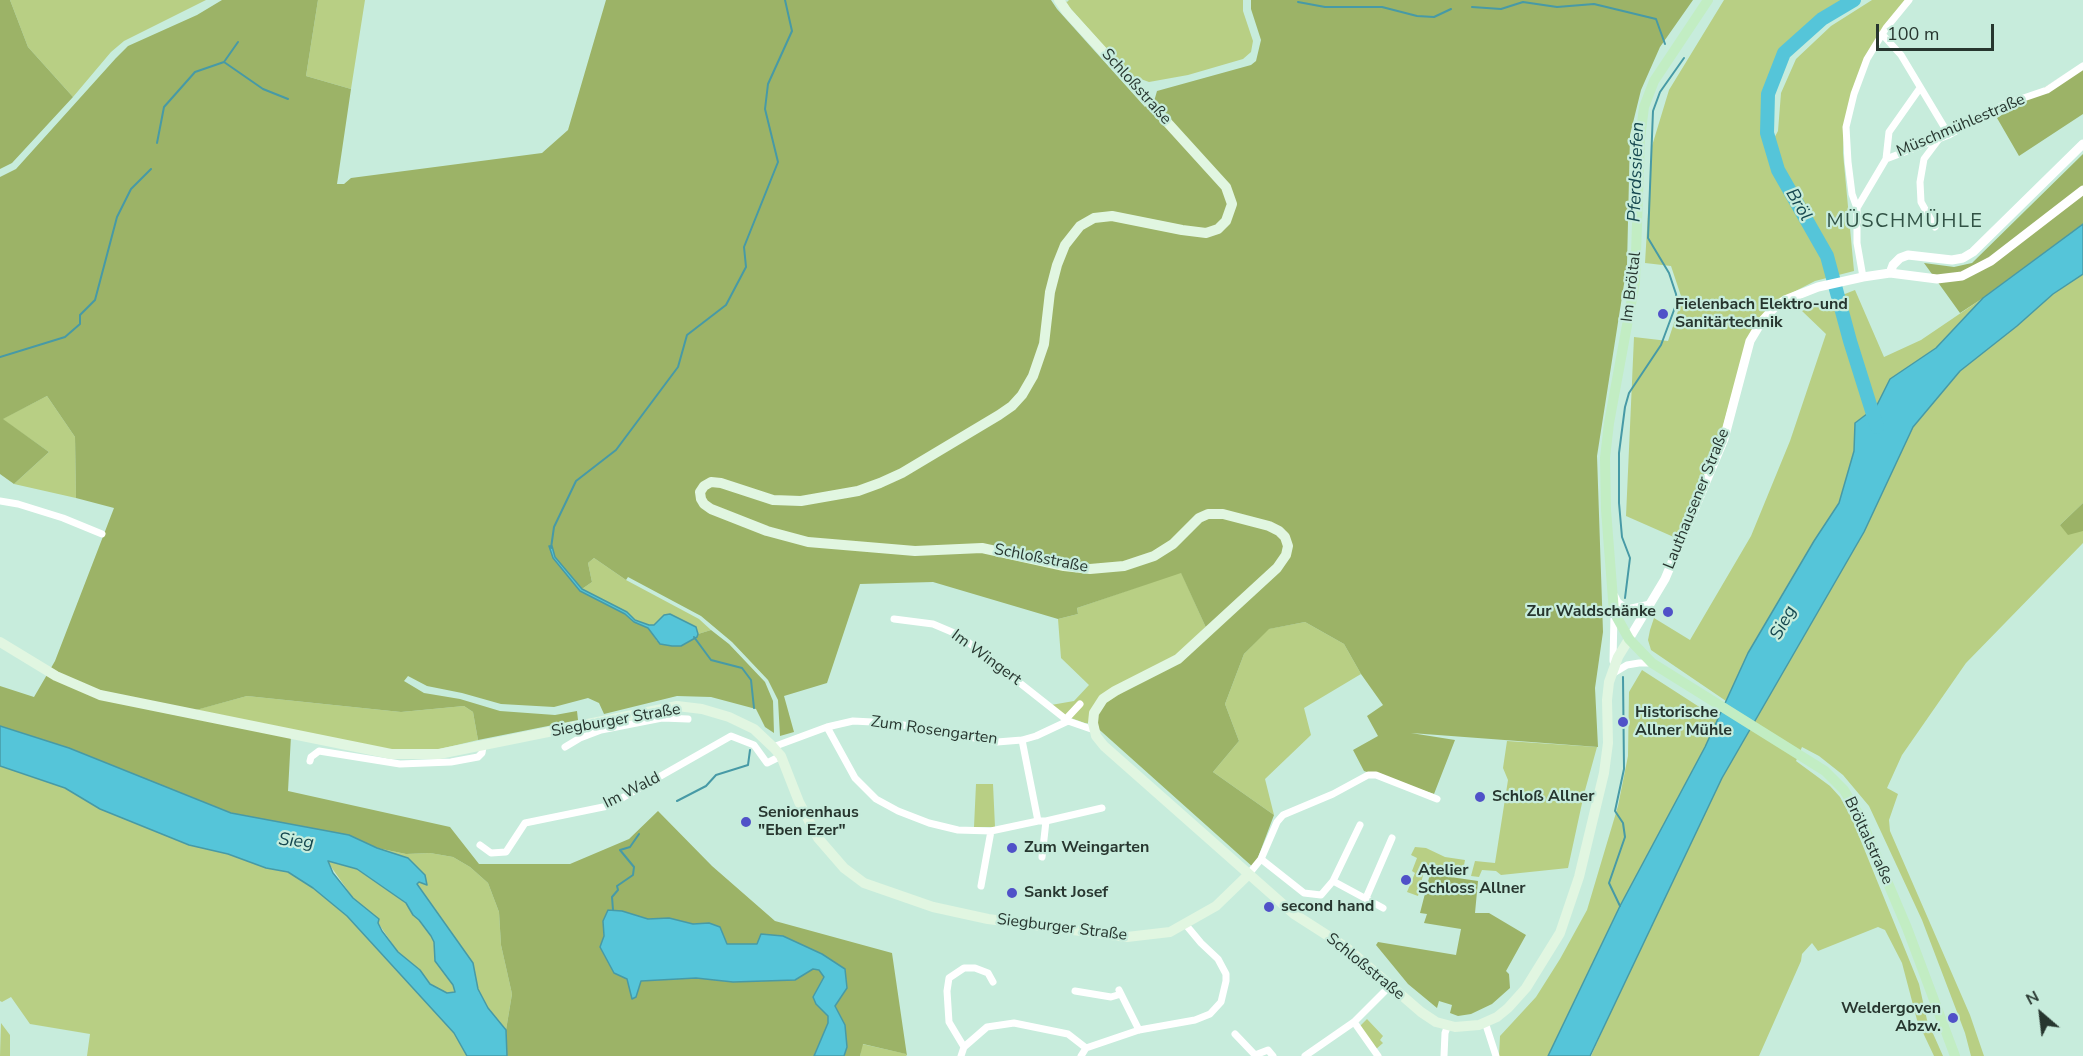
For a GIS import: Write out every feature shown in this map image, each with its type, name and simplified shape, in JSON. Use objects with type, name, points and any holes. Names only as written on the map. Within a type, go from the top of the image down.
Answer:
[{"type":"main road","name":"Schloßstraße","points":[[1059,0],[1067,12],[1226,187],[1232,204],[1226,221],[1218,229],[1206,233],[1112,216],[1094,218],[1080,226],[1065,245],[1057,265],[1050,292],[1044,344],[1033,376],[1022,396],[1006,411],[895,477],[858,491],[801,501],[772,500],[714,481],[704,486],[700,495],[703,502],[711,509],[767,531],[808,542],[915,551],[982,548],[1083,568],[1116,568],[1147,559],[1169,548],[1195,521],[1208,514],[1223,514],[1269,526],[1283,534],[1287,540],[1288,549],[1277,568],[1184,655],[1103,699],[1094,713],[1094,730],[1104,746],[1248,875],[1294,914],[1347,948],[1421,1012],[1448,1025],[1467,1027],[1485,1023]]},
{"type":"main road","name":"Im Bröltal","points":[[1667,674],[1652,663],[1629,639],[1614,612],[1606,510],[1605,458],[1609,423],[1635,282],[1640,140],[1644,107],[1654,81],[1708,0]]},
{"type":"main road","points":[[1485,1023],[1502,1012],[1526,988],[1552,949],[1571,905],[1604,773],[1608,744],[1608,689],[1612,673],[1629,639]]},
{"type":"main road","name":"Siegburger Straße","points":[[0,642],[56,676],[100,695],[391,754],[439,754],[597,727],[677,706],[702,709],[729,717],[754,729],[773,747],[781,756],[818,838],[844,868],[864,883],[933,907],[988,919],[1127,938],[1170,932],[1216,906],[1248,875]]},
{"type":"main road","name":"Bröltalstraße","points":[[1667,674],[1813,763],[1837,781],[1855,806],[1907,928],[1955,1056]]},
{"type":"street","points":[[1859,277],[1857,208],[1852,194],[1846,127],[1854,94],[1867,59],[1882,34],[1909,0]]},
{"type":"street","points":[[1882,34],[1901,55],[1949,135]]},
{"type":"street","name":"Müschmühlestraße","points":[[1857,208],[1886,159],[1949,135],[2003,105],[2047,90],[2083,66]]},
{"type":"street","points":[[1886,159],[1889,132],[1920,88]]},
{"type":"street","points":[[1935,227],[1921,202],[1920,182],[1924,159],[1940,139]]},
{"type":"street","points":[[1890,273],[1893,265],[1900,258],[1908,255],[1952,260],[1963,258],[1973,252],[2083,144]]},
{"type":"street","name":"Lauthausener Straße","points":[[1629,639],[1665,579],[1724,439],[1750,341],[1762,321],[1776,306],[1818,287],[1859,277],[1890,273],[1937,279],[1962,276],[1991,261],[2083,190]]},
{"type":"street","points":[[0,501],[18,504],[102,534]]},
{"type":"street","points":[[1612,590],[1618,602],[1627,609],[1650,604]]},
{"type":"street","points":[[1614,612],[1612,673],[1627,665],[1652,663]]},
{"type":"street","name":"Im Wingert","points":[[894,619],[933,624],[959,635],[1067,720]]},
{"type":"street","points":[[1080,704],[1067,720],[1094,730]]},
{"type":"street","points":[[565,747],[597,727],[662,718],[688,719]]},
{"type":"street","name":"Zum Rosengarten","points":[[773,747],[826,727],[852,721],[872,721],[997,742],[1022,740],[1036,736],[1067,720]]},
{"type":"street","points":[[826,727],[855,778],[876,798],[898,811],[929,823],[958,830],[991,831],[1102,808]]},
{"type":"street","name":"Im Wald","points":[[480,845],[490,853],[506,852],[525,823],[609,806],[731,736],[754,745],[767,763],[781,756]]},
{"type":"street","points":[[1022,740],[1042,821],[1042,857]]},
{"type":"street","points":[[310,761],[319,751],[400,764],[451,762],[478,757],[483,747]]},
{"type":"street","points":[[1248,875],[1261,859],[1282,814],[1333,794],[1368,775],[1376,775],[1437,799]]},
{"type":"street","points":[[1261,859],[1304,893],[1321,895],[1333,881],[1360,825]]},
{"type":"street","points":[[981,886],[991,831]]},
{"type":"street","points":[[1366,898],[1392,838]]},
{"type":"street","points":[[1333,881],[1383,908]]},
{"type":"street","points":[[1081,1056],[1086,1048],[1139,1030],[1196,1020],[1210,1014],[1221,1002],[1226,974],[1218,959],[1200,943],[1186,925]]},
{"type":"street","points":[[964,1047],[949,1022],[947,991],[949,978],[964,969],[975,968],[988,973],[993,982]]},
{"type":"street","points":[[1305,1056],[1354,1022],[1390,986]]},
{"type":"street","points":[[1075,992],[1111,997],[1120,992],[1139,1030]]},
{"type":"street","points":[[1354,1022],[1378,1056]]},
{"type":"street","points":[[961,1056],[964,1047],[987,1027],[1014,1023],[1068,1035],[1086,1048]]},
{"type":"street","points":[[1485,1023],[1496,1056]]},
{"type":"street","points":[[1444,1056],[1445,1033],[1448,1025]]},
{"type":"street","points":[[1235,1034],[1255,1055],[1268,1050],[1274,1056]]},
{"type":"green space","points":[[0,0],[10,0],[28,47],[73,97],[12,163],[0,169]]},
{"type":"green space","points":[[10,0],[206,0],[124,41],[111,52],[73,97],[28,47]]},
{"type":"green space","points":[[222,0],[318,0],[306,76],[351,89],[337,184],[344,184],[351,178],[542,153],[568,130],[606,0],[1051,0],[1145,107],[1155,98],[1157,91],[1251,65],[1256,61],[1261,40],[1251,9],[1251,0],[1693,0],[1660,47],[1641,90],[1630,135],[1627,265],[1597,456],[1603,632],[1595,688],[1598,747],[1411,733],[1455,740],[1434,794],[1364,771],[1353,750],[1378,736],[1367,716],[1383,705],[1361,674],[1344,644],[1305,622],[1269,629],[1244,654],[1225,704],[1239,741],[1213,772],[1274,815],[1254,868],[1093,724],[1093,711],[1173,661],[1208,632],[1181,573],[1077,608],[1078,614],[1058,619],[933,582],[860,584],[827,683],[784,696],[794,732],[780,736],[778,700],[768,680],[732,642],[701,616],[628,577],[626,580],[594,558],[588,563],[592,582],[582,589],[555,557],[552,546],[553,558],[580,591],[625,614],[634,622],[649,628],[657,641],[697,637],[698,634],[711,630],[729,644],[765,682],[773,701],[774,733],[765,727],[756,709],[711,697],[677,696],[604,714],[599,703],[588,698],[554,707],[501,704],[427,686],[408,676],[404,681],[424,693],[460,699],[500,711],[555,715],[577,711],[578,720],[478,740],[473,712],[464,706],[401,712],[247,696],[196,710],[291,736],[288,791],[450,827],[479,864],[570,864],[629,839],[658,811],[712,866],[775,921],[892,953],[907,1056],[863,1044],[860,1056],[844,1056],[847,1047],[845,1025],[835,1006],[847,988],[845,969],[757,944],[727,944],[720,927],[709,923],[693,924],[669,918],[648,919],[622,911],[603,921],[604,936],[600,947],[614,973],[627,979],[636,997],[641,981],[696,978],[733,982],[795,980],[813,969],[819,970],[824,977],[816,1004],[828,1016],[828,1023],[814,1056],[507,1056],[506,1030],[512,994],[501,945],[499,912],[488,883],[470,867],[453,857],[430,853],[406,854],[377,848],[349,835],[231,813],[69,748],[0,726],[0,686],[34,697],[55,661],[114,508],[76,498],[75,437],[47,396],[3,419],[49,452],[14,484],[0,474],[0,177],[16,169],[128,46],[197,15]]},
{"type":"green space","points":[[318,0],[365,0],[351,89],[306,76]]},
{"type":"green space","points":[[1063,0],[1067,2],[1069,0],[1243,0],[1243,11],[1253,41],[1251,52],[1243,59],[1188,75],[1149,82],[1138,78],[1141,83],[1139,83]]},
{"type":"green space","points":[[1724,0],[1848,0],[1821,15],[1783,52],[1764,93],[1764,134],[1767,151],[1778,131],[1781,93],[1796,59],[1831,26],[1872,0],[1906,0],[1865,57],[1844,128],[1843,153],[1854,271],[1815,281],[1780,299],[1747,340],[1717,448],[1676,538],[1626,516],[1634,337],[1668,341],[1682,299],[1671,266],[1645,263],[1652,146],[1669,90]]},
{"type":"green space","points":[[2083,63],[2083,114],[2019,156],[1997,118]]},
{"type":"green space","points":[[2083,154],[2083,224],[1960,313],[1924,263],[1954,267],[1972,263]]},
{"type":"green space","points":[[2083,274],[2083,503],[2060,525],[2083,531],[2083,543],[1966,663],[1902,755],[1887,788],[1898,794],[1889,820],[1890,831],[1970,1015],[1984,1056],[1971,1056],[1965,1033],[1922,920],[1869,806],[1843,775],[1819,756],[1802,747],[1796,761],[1830,786],[1840,797],[1852,819],[1919,984],[1927,1020],[1943,1056],[1934,1056],[1917,1020],[1902,963],[1885,930],[1878,927],[1818,951],[1812,943],[1802,954],[1759,1056],[1591,1056],[1722,778],[1864,532],[1913,427],[1960,371],[2053,294]]},
{"type":"green space","points":[[1855,290],[1884,357],[1921,340],[1983,298],[1936,348],[1890,379],[1876,407],[1855,423],[1854,451],[1839,503],[1748,653],[1726,701],[1651,650],[1648,640],[1650,630],[1654,618],[1690,640],[1751,536],[1790,441],[1826,334],[1802,311]]},
{"type":"green space","points":[[47,396],[75,437],[76,498],[14,484],[49,452],[2,419]]},
{"type":"green space","points":[[2083,503],[2083,531],[2068,535],[2060,525]]},
{"type":"green space","points":[[594,558],[626,580],[699,619],[711,630],[698,634],[698,631],[688,623],[667,614],[654,625],[649,625],[635,620],[627,612],[582,589],[592,582],[588,563]]},
{"type":"green space","points":[[1181,572],[1208,632],[1093,724],[1068,717],[1051,705],[1074,701],[1089,685],[1061,658],[1058,619],[1078,614],[1077,608]]},
{"type":"green space","points":[[1305,622],[1344,644],[1361,674],[1304,708],[1311,735],[1265,779],[1274,815],[1213,772],[1239,741],[1225,704],[1244,654],[1268,629]]},
{"type":"green space","points":[[1642,670],[1718,719],[1620,906],[1548,1056],[1499,1056],[1500,1036],[1536,997],[1587,910],[1618,806],[1628,756],[1629,692]]},
{"type":"green space","points":[[247,696],[401,712],[464,706],[473,712],[478,740],[397,759],[195,710]]},
{"type":"green space","points":[[1507,741],[1597,747],[1568,868],[1501,875],[1496,871],[1482,870],[1479,877],[1471,876],[1475,861],[1495,863],[1508,780],[1503,768]]},
{"type":"green space","points":[[0,766],[65,788],[100,809],[189,845],[228,854],[266,868],[288,872],[313,888],[347,916],[454,1033],[467,1056],[87,1056],[90,1034],[30,1024],[11,997],[0,1001]]},
{"type":"green space","points":[[976,784],[993,784],[995,827],[974,827]]},
{"type":"green space","points":[[1415,847],[1426,848],[1445,857],[1465,860],[1462,876],[1427,870],[1424,871],[1418,896],[1407,892],[1415,873],[1412,871],[1417,858],[1411,855]]},
{"type":"green space","points":[[377,848],[406,854],[430,853],[453,857],[470,867],[488,883],[499,912],[501,945],[512,994],[506,1030],[488,1008],[478,989],[473,963],[417,884],[419,882]]},
{"type":"green space","points":[[327,861],[357,869],[406,903],[431,936],[434,942],[435,961],[453,985],[455,992],[447,993],[430,984],[420,970],[398,952],[378,923],[353,898]]},
{"type":"green space","points":[[1430,874],[1478,881],[1475,913],[1489,913],[1526,935],[1506,971],[1509,974],[1510,988],[1492,1004],[1471,1014],[1458,1016],[1450,1013],[1452,1005],[1439,1001],[1437,1008],[1408,984],[1376,945],[1378,942],[1456,955],[1461,929],[1424,923],[1427,914],[1420,913]]},
{"type":"green space","points":[[1367,1019],[1383,1036],[1380,1040],[1383,1043],[1375,1050],[1360,1026]]},
{"type":"green space","points":[[1,1023],[10,1035],[10,1056],[0,1056]]},
{"type":"green space","points":[[862,1044],[907,1054],[906,1056],[860,1056]]},
{"type":"water","name":"Sieg","points":[[2083,224],[2083,274],[2053,294],[1960,371],[1913,427],[1864,532],[1722,778],[1590,1056],[1548,1056],[1620,906],[1705,747],[1748,653],[1839,503],[1854,451],[1855,423],[1876,407],[1890,379],[1936,348],[1983,298]]},
{"type":"water","points":[[549,546],[552,546],[555,557],[582,589],[627,612],[635,620],[649,625],[654,625],[664,615],[670,614],[696,627],[697,637],[681,646],[660,644],[648,628],[580,591],[553,558]]},
{"type":"water","name":"Sieg","points":[[0,726],[69,748],[231,813],[349,835],[377,848],[408,858],[425,875],[427,885],[419,882],[417,884],[473,963],[478,989],[488,1008],[506,1030],[507,1056],[467,1056],[454,1033],[347,916],[313,888],[288,872],[266,868],[228,854],[189,845],[100,809],[65,788],[0,766]],"holes":[[[328,861],[357,869],[406,903],[431,936],[434,942],[435,961],[453,985],[455,992],[447,993],[430,984],[420,970],[398,952],[382,931],[378,923],[379,919],[353,898],[333,873]]]},
{"type":"water","points":[[608,910],[622,911],[648,919],[669,918],[693,924],[709,923],[720,927],[727,944],[757,944],[761,934],[783,936],[822,954],[845,969],[847,988],[835,1006],[845,1025],[847,1047],[844,1056],[814,1056],[828,1023],[828,1016],[816,1004],[813,997],[824,977],[819,970],[813,969],[795,980],[733,982],[696,978],[641,981],[636,997],[632,999],[627,979],[614,973],[600,947],[604,936],[603,921]]},
{"type":"waterway","points":[[551,548],[554,527],[576,481],[616,450],[678,367],[687,335],[726,305],[746,267],[744,247],[778,162],[765,109],[768,84],[792,31],[785,0]]},
{"type":"waterway","name":"Bröl","points":[[1854,0],[1822,19],[1784,53],[1768,94],[1767,133],[1778,170],[1827,256],[1877,427]]},
{"type":"waterway","name":"Pferdssiefen","points":[[1298,2],[1325,7],[1382,7],[1417,16],[1434,17],[1451,9]]},
{"type":"waterway","name":"Pferdssiefen","points":[[1472,7],[1501,9],[1523,2],[1557,7],[1594,4],[1656,19],[1665,44]]},
{"type":"waterway","points":[[157,143],[164,107],[195,72],[224,62],[238,42]]},
{"type":"waterway","name":"Pferdssiefen","points":[[1625,598],[1630,558],[1622,537],[1619,503],[1619,453],[1625,407],[1629,393],[1661,345],[1677,302],[1669,273],[1648,238],[1653,111],[1660,92],[1684,58]]},
{"type":"waterway","points":[[224,62],[263,89],[288,99]]},
{"type":"waterway","points":[[0,357],[65,337],[80,324],[80,315],[95,300],[117,217],[131,189],[151,169]]},
{"type":"waterway","points":[[694,637],[711,660],[742,668],[751,680],[754,708]]},
{"type":"waterway","name":"Pferdssiefen","points":[[1620,906],[1609,883],[1625,837],[1623,823],[1615,811],[1624,769],[1623,677]]},
{"type":"waterway","points":[[677,801],[706,786],[716,775],[748,765],[750,750]]},
{"type":"waterway","points":[[613,910],[612,897],[618,890],[617,886],[633,875],[634,867],[620,850],[630,847],[639,834]]},
{"type":"place","name":"Fielenbach Elektro-und Sanitärtechnik","points":[[1663,314]]},
{"type":"place","name":"Zur Waldschänke","points":[[1668,612]]},
{"type":"place","name":"Historische Allner Mühle","points":[[1623,722]]},
{"type":"place","name":"Schloß Allner","points":[[1480,797]]},
{"type":"place","name":"Seniorenhaus \"Eben Ezer\"","points":[[746,822]]},
{"type":"place","name":"Zum Weingarten","points":[[1012,848]]},
{"type":"place","name":"Atelier Schloss Allner","points":[[1406,880]]},
{"type":"place","name":"Sankt Josef","points":[[1012,893]]},
{"type":"place","name":"second hand","points":[[1269,907]]},
{"type":"place","name":"Weldergoven Abzw.","points":[[1953,1018]]},
{"type":"district","name":"MÜSCHMÜHLE","points":[[1905,222]]}]
